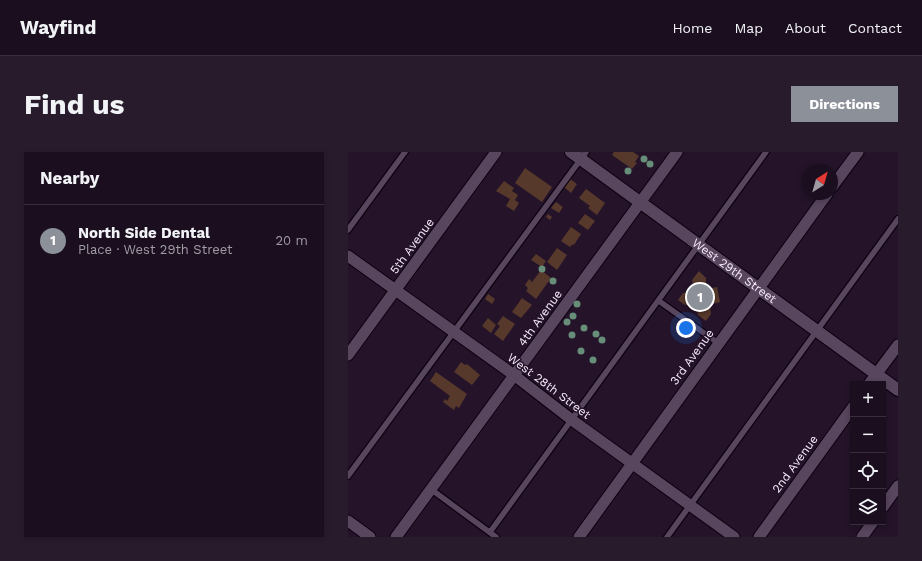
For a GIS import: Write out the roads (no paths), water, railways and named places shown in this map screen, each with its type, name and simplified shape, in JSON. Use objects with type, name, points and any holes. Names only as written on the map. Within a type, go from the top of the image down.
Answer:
[{"type":"street","name":"5th Avenue","points":[[348,355],[496,152]]},
{"type":"street","name":"West 29th Street","points":[[571,152],[583,156],[641,202],[816,332],[873,379],[898,390]]},
{"type":"street","name":"4th Avenue","points":[[396,537],[432,490],[677,152]]},
{"type":"street","points":[[838,179],[858,152]]},
{"type":"street","name":"3rd Avenue","points":[[578,537],[823,200]]},
{"type":"street","name":"West 28th Street","points":[[348,256],[514,375],[572,420],[734,537]]},
{"type":"street","points":[[873,379],[896,350]]},
{"type":"street","name":"2nd Avenue","points":[[759,537],[850,411]]},
{"type":"street","points":[[886,503],[898,486]]},
{"type":"street","points":[[348,521],[370,537]]},
{"type":"street","points":[[862,537],[870,525]]},
{"type":"lane","points":[[348,230],[405,152]]},
{"type":"lane","points":[[490,532],[766,152]]},
{"type":"lane","points":[[348,476],[455,333],[583,156]]},
{"type":"lane","points":[[667,537],[898,219]]},
{"type":"lane","points":[[659,301],[718,343]]},
{"type":"lane","points":[[432,490],[496,537]]},
{"type":"place","name":"North Side Dental","points":[[700,297]]}]
